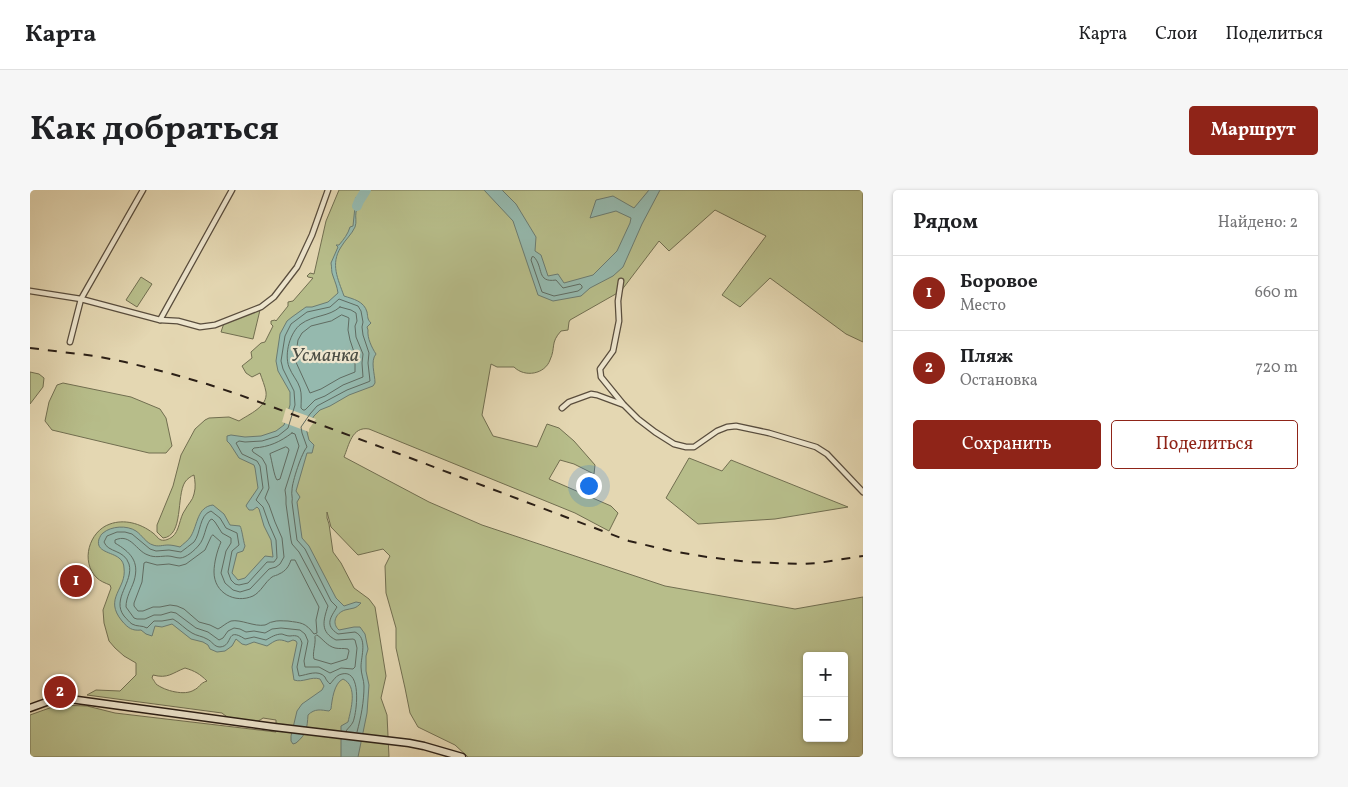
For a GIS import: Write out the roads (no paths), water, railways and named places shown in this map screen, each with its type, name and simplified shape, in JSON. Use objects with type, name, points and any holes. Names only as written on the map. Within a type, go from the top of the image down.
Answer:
[{"type":"street","points":[[70,342],[81,299],[143,190]]},
{"type":"street","points":[[160,320],[232,190]]},
{"type":"street","points":[[30,291],[81,299],[160,320],[178,321],[200,327],[215,324],[261,307],[274,297],[297,267],[312,235],[328,190]]},
{"type":"street","points":[[621,281],[618,300],[619,321],[613,351],[600,369],[601,376],[638,419],[674,444],[686,447],[694,447],[717,431],[736,426],[769,433],[816,447],[827,454],[863,492]]},
{"type":"street","points":[[562,408],[569,402],[591,394],[624,405]]},
{"type":"street","points":[[30,708],[52,700],[70,699],[424,746],[462,757]]},
{"type":"water","points":[[363,190],[366,190],[357,209],[355,227],[343,244],[336,259],[336,272],[344,296],[358,301],[366,308],[368,319],[371,323],[367,327],[369,340],[376,354],[373,364],[375,383],[373,386],[349,395],[320,410],[314,416],[306,428],[309,440],[314,445],[312,453],[307,453],[296,491],[300,497],[297,502],[302,538],[309,546],[336,598],[344,606],[356,602],[361,603],[355,608],[342,611],[335,621],[339,630],[360,627],[365,634],[368,649],[366,656],[366,671],[369,685],[367,713],[358,757],[341,757],[341,726],[348,722],[351,711],[352,692],[348,682],[343,679],[337,684],[329,711],[316,710],[308,715],[304,734],[300,740],[293,744],[291,736],[297,711],[302,704],[322,690],[324,686],[320,679],[317,678],[301,681],[294,680],[292,667],[296,641],[277,640],[267,646],[254,642],[246,645],[236,639],[232,646],[225,651],[217,652],[210,649],[203,642],[191,639],[172,624],[162,627],[155,626],[152,636],[141,630],[130,628],[122,621],[115,606],[115,600],[124,575],[123,564],[119,558],[99,547],[98,543],[101,535],[106,531],[124,527],[136,531],[148,543],[153,545],[180,547],[191,536],[204,509],[213,505],[224,514],[230,525],[241,527],[245,546],[243,551],[237,553],[232,573],[238,580],[245,578],[265,556],[273,557],[271,540],[259,509],[257,507],[249,510],[246,506],[258,488],[254,465],[239,458],[227,441],[227,436],[261,436],[276,431],[284,425],[290,405],[290,392],[278,371],[276,361],[280,334],[287,321],[306,307],[328,302],[338,293],[331,263],[338,247],[336,245],[339,245],[350,227],[353,226],[356,197]]},
{"type":"water","points":[[484,190],[502,190],[516,204],[536,237],[535,251],[541,255],[548,276],[558,274],[564,283],[593,275],[617,251],[630,223],[631,218],[616,211],[590,218],[596,200],[613,196],[634,208],[649,190],[660,190],[623,267],[613,276],[590,288],[581,296],[553,301],[538,295],[513,221]]},
{"type":"waterway","name":"Усманка","points":[[357,206],[366,190]]},
{"type":"railway","points":[[30,348],[95,356],[125,362],[207,384],[397,453],[629,541],[671,551],[748,562],[801,564],[863,556]]},
{"type":"place","name":"Боровое","points":[[76,581]]},
{"type":"place","name":"Пляж","points":[[60,692]]}]
